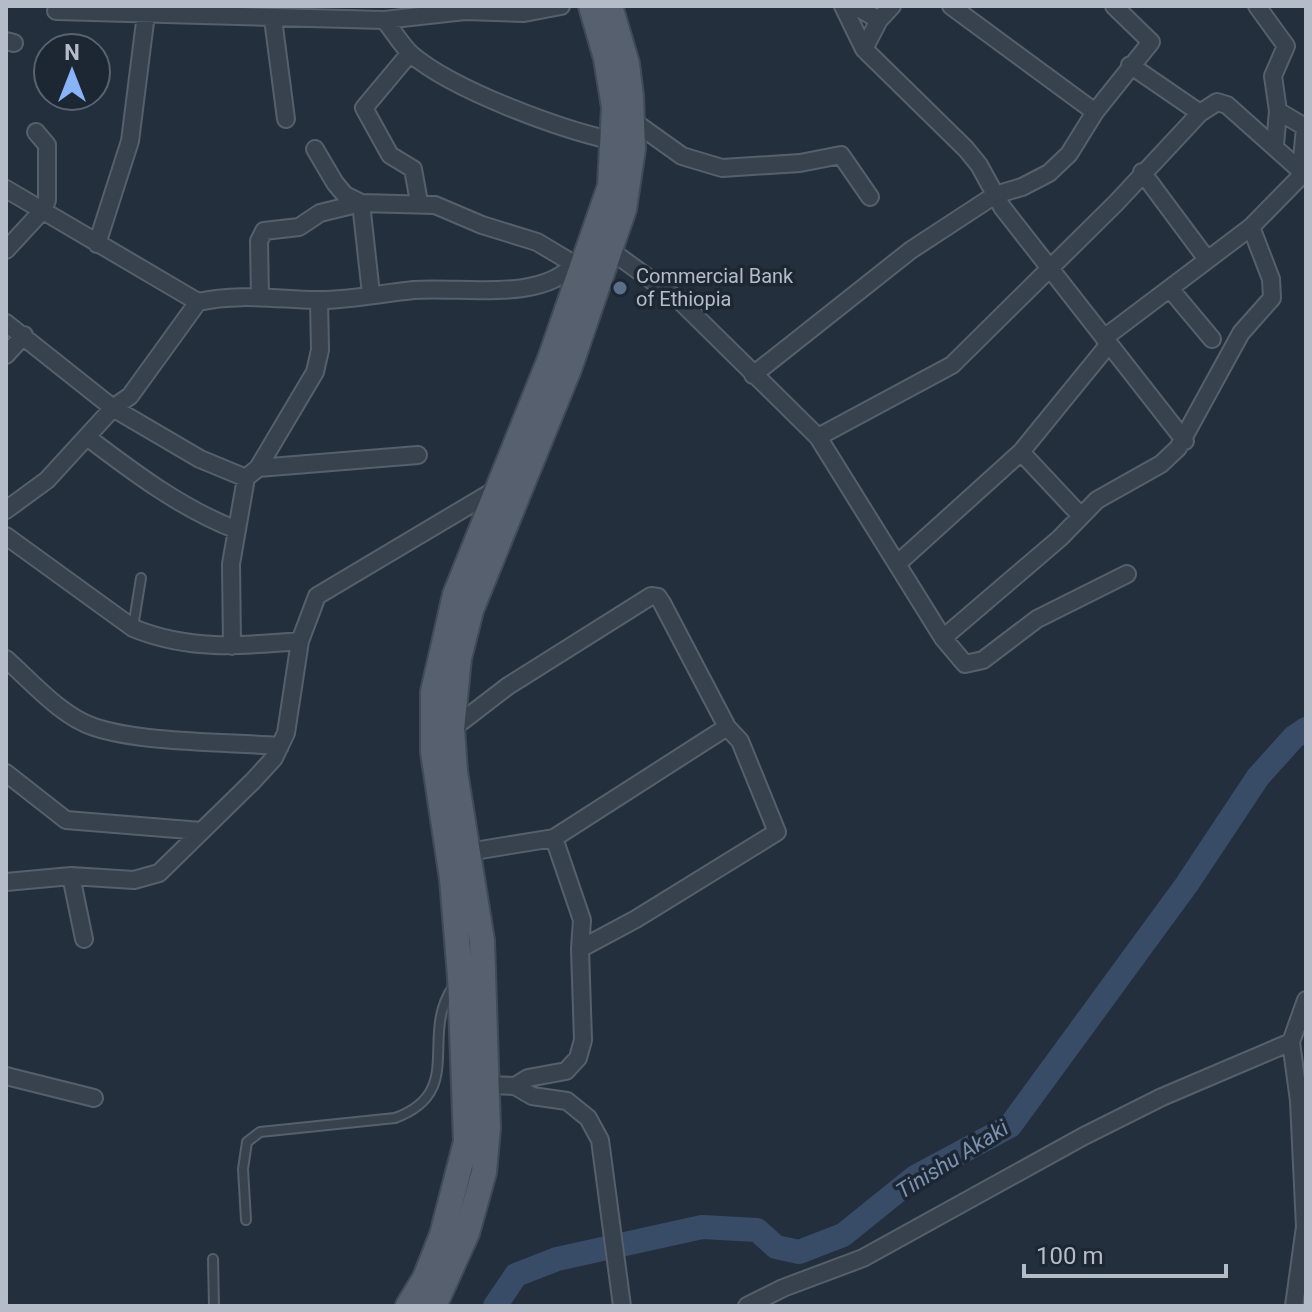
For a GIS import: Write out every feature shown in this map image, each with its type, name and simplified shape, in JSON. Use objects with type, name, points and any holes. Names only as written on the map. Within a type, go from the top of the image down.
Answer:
[{"type":"main road","points":[[408,1306],[425,1278],[442,1235],[466,1142],[460,976],[452,879],[433,752],[433,692],[455,595],[569,369],[610,250],[630,177],[633,121],[627,64],[607,7]]},
{"type":"main road","points":[[434,1306],[467,1233],[484,1172],[488,1085],[482,941],[455,772],[452,729],[459,658],[577,265],[610,186],[614,107],[606,58],[607,7]]},
{"type":"street","points":[[56,11],[146,10],[273,19],[384,20],[465,11],[524,13],[561,6]]},
{"type":"street","points":[[843,6],[864,49],[966,149],[995,195],[1185,441]]},
{"type":"street","points":[[855,6],[879,20]]},
{"type":"street","points":[[864,49],[879,20],[892,6]]},
{"type":"street","points":[[951,6],[1095,112]]},
{"type":"street","points":[[753,375],[911,250],[995,195],[1022,187],[1049,173],[1069,154],[1095,112],[1151,40],[1114,6]]},
{"type":"street","points":[[1257,6],[1286,46],[1273,76],[1278,111],[1275,145]]},
{"type":"street","points":[[97,244],[130,141],[146,10]]},
{"type":"street","points":[[273,19],[286,119]]},
{"type":"street","points":[[384,20],[410,53],[446,78],[571,132],[614,141]]},
{"type":"street","points":[[410,53],[364,108],[390,155],[413,169],[419,202]]},
{"type":"street","points":[[1130,65],[1200,113]]},
{"type":"street","points":[[818,437],[952,365],[1049,265],[1116,203],[1200,113],[1217,102],[1227,105],[1304,173]]},
{"type":"street","points":[[897,564],[1021,452],[1107,341],[1206,258],[1251,227],[1304,173],[1305,127],[1278,111]]},
{"type":"street","points":[[633,121],[682,156],[722,168],[800,163],[841,155],[870,197]]},
{"type":"street","points":[[6,250],[43,210],[49,178],[47,145],[36,132]]},
{"type":"street","points":[[315,149],[345,195],[361,203]]},
{"type":"street","points":[[1142,172],[1206,258]]},
{"type":"street","points":[[6,189],[198,302],[260,297],[319,300],[430,289],[495,291],[552,280],[577,265],[522,236],[419,202],[361,203],[320,213],[299,227],[264,231],[259,241],[260,297]]},
{"type":"street","points":[[361,203],[371,294]]},
{"type":"street","points":[[943,638],[1060,538],[1097,500],[1161,464],[1185,441],[1241,333],[1272,298],[1271,279],[1251,227]]},
{"type":"street","points":[[610,250],[680,301],[818,437],[943,638],[965,664],[973,665],[1037,619],[1127,574]]},
{"type":"street","points":[[1171,290],[1212,339]]},
{"type":"street","points":[[232,646],[231,564],[237,530],[252,473],[303,398],[315,372],[320,350],[319,300]]},
{"type":"street","points":[[6,510],[47,480],[113,408],[130,396],[198,302]]},
{"type":"street","points":[[6,323],[113,408],[200,459],[252,473],[418,455]]},
{"type":"street","points":[[6,355],[24,335]]},
{"type":"street","points":[[87,437],[139,477],[211,520],[237,530]]},
{"type":"street","points":[[1021,452],[1080,515]]},
{"type":"street","points":[[6,882],[71,876],[147,878],[159,873],[253,781],[280,746],[286,733],[300,641],[317,596],[506,494]]},
{"type":"street","points":[[6,536],[133,628],[187,645],[232,646],[300,641]]},
{"type":"street","points":[[452,729],[508,686],[651,596],[658,597],[662,603],[727,727],[740,741],[777,832],[580,949]]},
{"type":"street","points":[[6,659],[61,708],[93,727],[137,735],[280,746]]},
{"type":"street","points":[[468,852],[554,838],[727,727]]},
{"type":"street","points":[[6,773],[66,820],[201,831]]},
{"type":"street","points":[[515,1086],[528,1078],[566,1071],[578,1058],[583,1040],[582,920],[554,838]]},
{"type":"street","points":[[71,876],[84,939]]},
{"type":"street","points":[[1294,1306],[1306,1227],[1299,1101],[1291,1042],[1306,1000]]},
{"type":"street","points":[[747,1306],[783,1288],[863,1258],[1097,1129],[1291,1042]]},
{"type":"street","points":[[6,1076],[94,1098]]},
{"type":"street","points":[[488,1085],[515,1086],[532,1096],[567,1101],[588,1118],[600,1140],[613,1231],[614,1267],[622,1306]]},
{"type":"lane","points":[[133,628],[141,578]]},
{"type":"lane","points":[[246,1220],[243,1183],[247,1142],[260,1132],[395,1118],[415,1111],[427,1100],[439,1067],[440,1010],[460,976]]},
{"type":"lane","points":[[213,1259],[214,1306]]},
{"type":"waterway","name":"Tinishu Akaki","points":[[495,1306],[516,1275],[557,1259],[702,1227],[757,1230],[776,1247],[799,1252],[843,1235],[915,1177],[1010,1126],[1187,884],[1258,777],[1294,737],[1306,729]]},
{"type":"place","name":"Commercial Bank of Ethiopia","points":[[620,288]]}]
